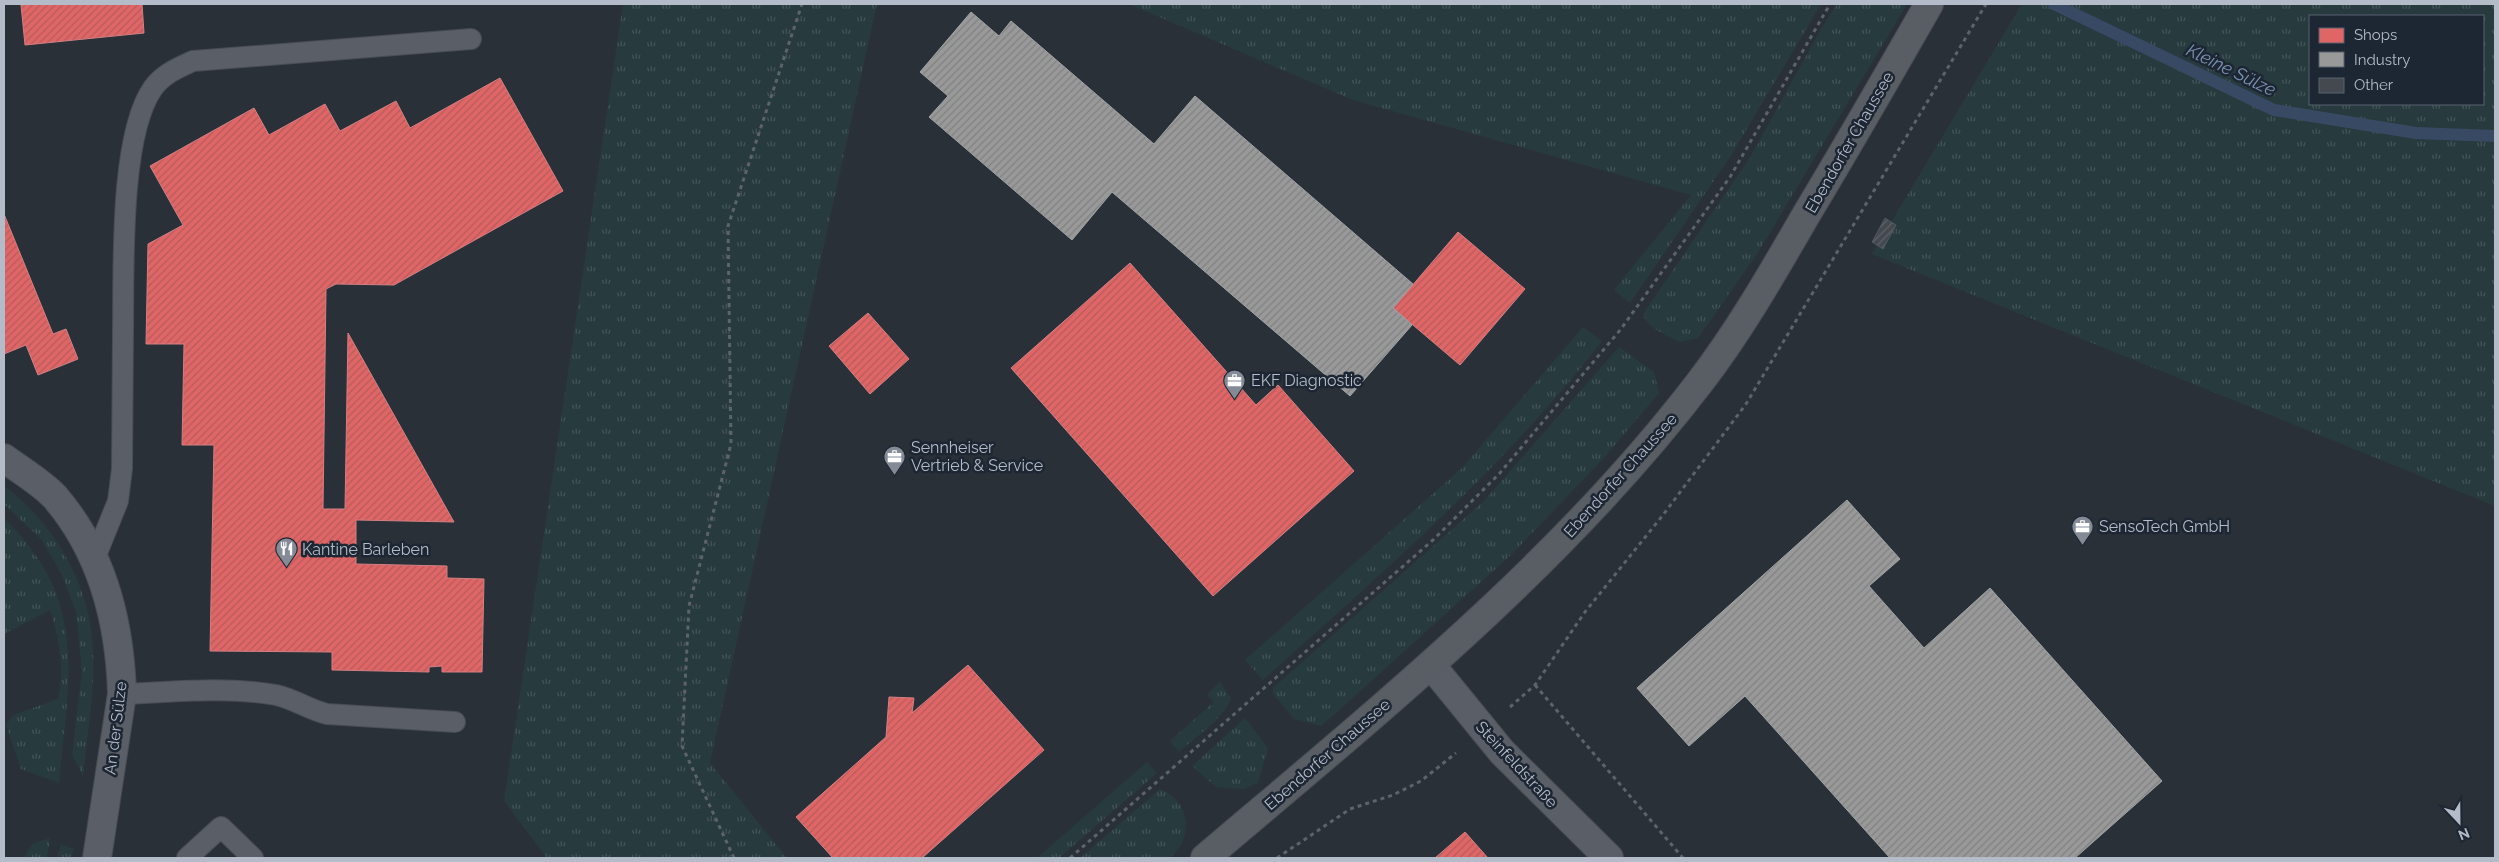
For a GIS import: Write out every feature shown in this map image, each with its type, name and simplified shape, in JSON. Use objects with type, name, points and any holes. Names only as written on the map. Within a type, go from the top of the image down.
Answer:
[{"type":"main road","name":"Ebendorfer Chaussee","points":[[1205,858],[1431,665],[1573,530],[1666,425],[1700,381],[1757,300],[1929,4]]},
{"type":"street","name":"An der Sülze","points":[[4,458],[54,496],[80,532],[95,558],[111,604],[121,669],[122,694],[97,858]]},
{"type":"street","name":"Steinfeldstraße","points":[[1431,665],[1502,752],[1609,858]]},
{"type":"lane","points":[[95,558],[118,501],[122,469],[124,256],[129,170],[140,119],[153,88],[171,71],[193,61],[471,38]]},
{"type":"lane","points":[[122,694],[229,689],[297,701],[311,710],[327,714],[455,722]]},
{"type":"lane","points":[[188,858],[222,827],[253,858]]},
{"type":"path","points":[[734,858],[682,746],[688,606],[731,444],[728,226],[802,4]]},
{"type":"path","points":[[1070,858],[1433,540],[1499,474],[1621,329],[1730,177],[1830,4]]},
{"type":"path","points":[[1535,685],[1683,858]]},
{"type":"green space","points":[[623,4],[877,4],[710,763],[787,858],[547,858],[504,801]]},
{"type":"green space","points":[[1129,4],[1821,4],[1732,154],[1630,303],[1614,290],[1691,195],[1353,100]]},
{"type":"green space","points":[[1837,4],[1907,4],[1757,254],[1698,338],[1680,342],[1658,331],[1645,319],[1643,314],[1751,156],[1821,29]]},
{"type":"green space","points":[[2022,4],[2495,4],[2495,506],[1872,254]]},
{"type":"green space","points":[[1583,327],[1602,341],[1564,388],[1483,476],[1440,518],[1263,680],[1245,660],[1461,469]]},
{"type":"green space","points":[[1619,347],[1654,372],[1659,393],[1603,459],[1512,554],[1321,726],[1294,719],[1273,694],[1273,688],[1483,502]]},
{"type":"green space","points":[[4,486],[22,501],[54,538],[67,558],[85,603],[91,627],[93,667],[92,698],[83,776],[72,755],[82,671],[76,612],[62,575],[42,540],[4,504]]},
{"type":"green space","points":[[4,518],[31,549],[50,579],[61,610],[67,641],[68,674],[67,708],[59,783],[21,769],[6,725],[13,715],[58,699],[61,666],[56,631],[50,610],[4,634]]},
{"type":"green space","points":[[1220,682],[1231,698],[1227,706],[1216,721],[1179,752],[1170,741],[1214,702],[1207,694]]},
{"type":"green space","points":[[1245,718],[1268,748],[1258,783],[1244,789],[1216,787],[1192,766]]},
{"type":"green space","points":[[1147,762],[1157,773],[1059,858],[1037,858]]},
{"type":"green space","points":[[1160,789],[1178,802],[1186,820],[1183,840],[1178,850],[1170,858],[1080,858]]},
{"type":"green space","points":[[50,838],[47,858],[24,858],[32,844]]},
{"type":"green space","points":[[61,844],[74,849],[71,858],[57,858]]},
{"type":"building: Shops","points":[[142,4],[144,33],[25,45],[21,5]]},
{"type":"building: Shops","points":[[500,78],[563,191],[394,285],[336,284],[326,289],[323,509],[345,509],[348,333],[454,522],[356,520],[356,564],[447,566],[447,578],[484,579],[482,672],[442,672],[442,666],[429,667],[429,672],[332,670],[332,652],[210,651],[214,445],[182,445],[184,344],[146,344],[148,244],[183,225],[150,166],[254,108],[269,135],[325,104],[340,131],[396,101],[410,128]]},
{"type":"building: Shops","points":[[4,214],[53,334],[66,329],[78,359],[38,375],[26,345],[4,354]]},
{"type":"building: Shops","points":[[1458,232],[1525,289],[1460,365],[1393,308]]},
{"type":"building: Shops","points":[[1130,263],[1256,405],[1278,385],[1354,471],[1213,596],[1011,368]]},
{"type":"building: Shops","points":[[868,313],[909,359],[870,394],[829,346]]},
{"type":"building: Shops","points":[[968,665],[1044,750],[922,858],[833,858],[796,817],[886,737],[889,697],[914,698],[912,713]]},
{"type":"building: Shops","points":[[1465,832],[1488,858],[1435,858]]},
{"type":"building: Industry","points":[[971,12],[999,36],[1011,21],[1154,144],[1195,96],[1413,284],[1393,308],[1412,325],[1350,396],[1112,192],[1072,240],[929,117],[948,96],[920,72]]},
{"type":"building: Industry","points":[[1847,500],[1900,559],[1869,586],[1924,648],[1990,588],[2162,781],[2075,858],[1890,858],[1745,696],[1689,746],[1637,688]]},
{"type":"building: Other","points":[[1885,218],[1896,225],[1883,249],[1872,242]]},
{"type":"waterway","name":"Kleine Sülze","points":[[2054,4],[2274,110],[2416,133],[2495,136]]},
{"type":"place","name":"EKF Diagnostic","points":[[1235,399]]},
{"type":"place","name":"Sennheiser Vertrieb & Service","points":[[895,475]]},
{"type":"place","name":"SensoTech GmbH","points":[[2083,545]]},
{"type":"place","name":"Kantine Barleben","points":[[286,568]]}]
